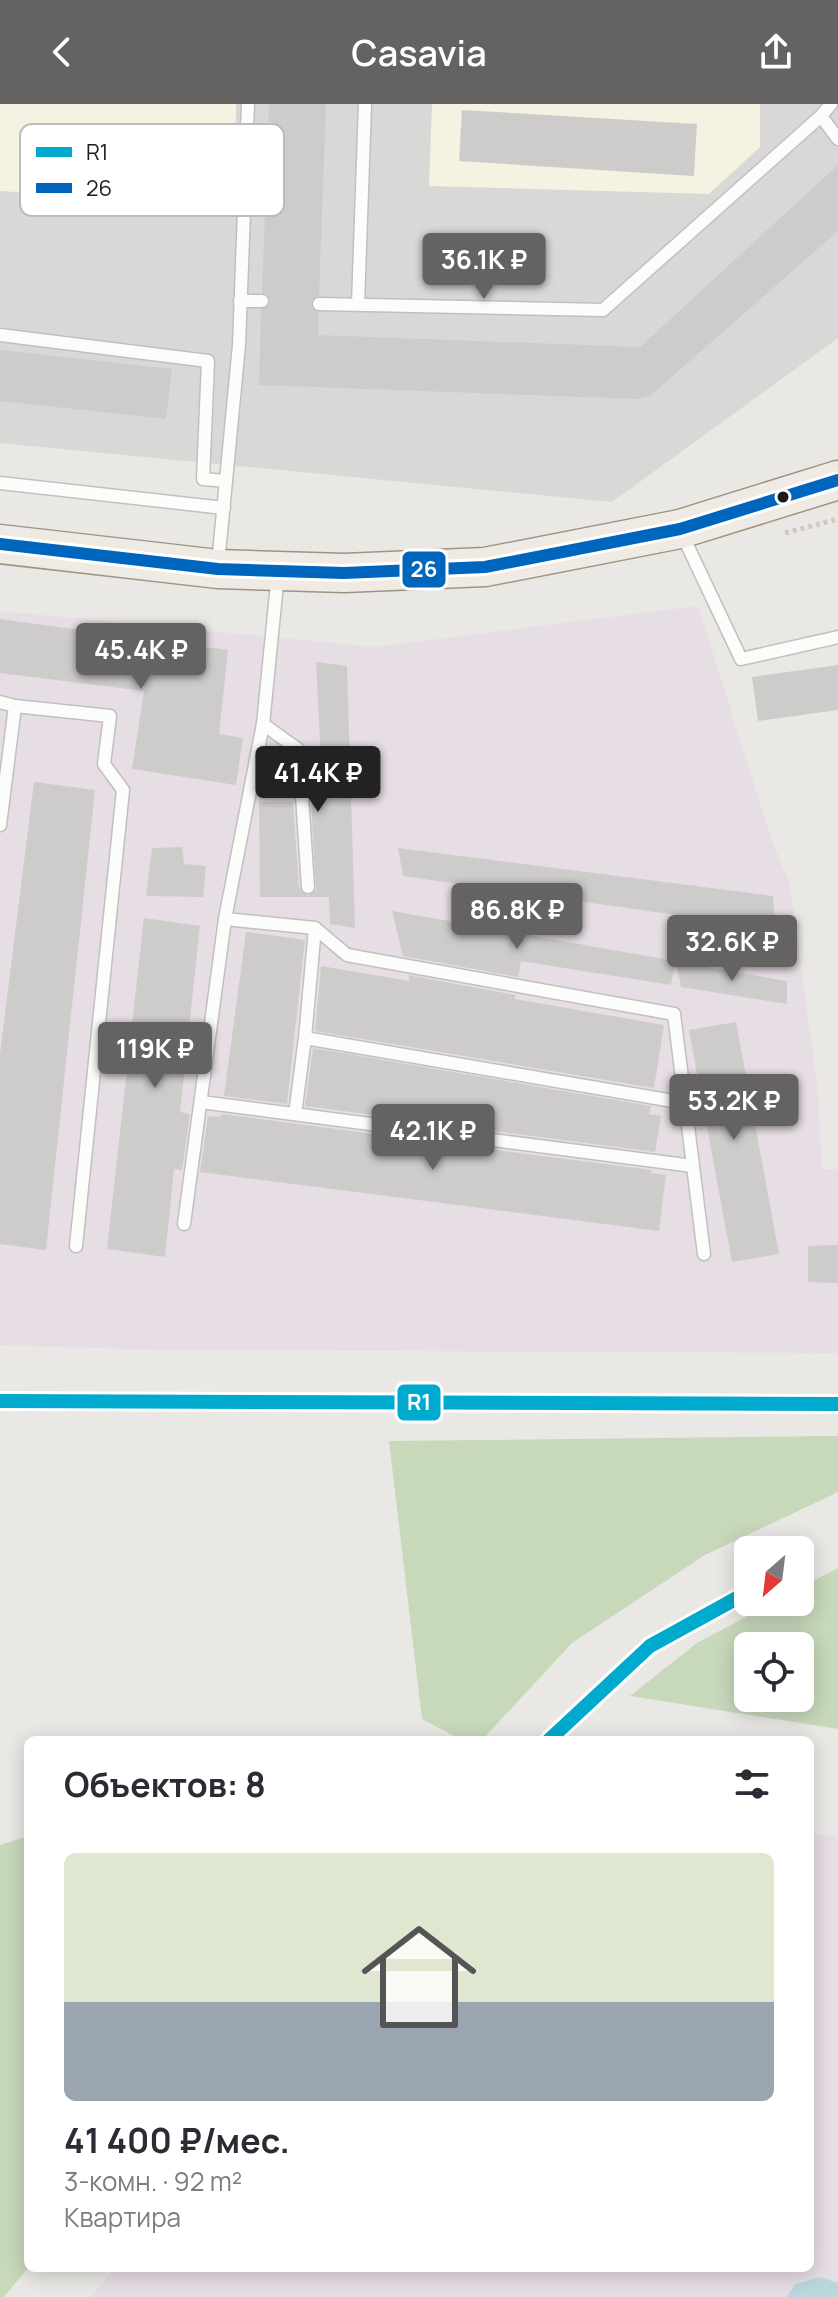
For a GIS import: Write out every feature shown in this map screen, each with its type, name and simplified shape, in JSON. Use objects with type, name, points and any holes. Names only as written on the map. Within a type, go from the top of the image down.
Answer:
[{"type":"main road","points":[[0,544],[218,569],[344,573],[485,567],[680,529],[838,480]]},
{"type":"lane","points":[[247,124],[248,104]]},
{"type":"lane","points":[[358,304],[365,104]]},
{"type":"lane","points":[[319,304],[603,310],[831,104]]},
{"type":"lane","points":[[821,116],[838,139]]},
{"type":"lane","points":[[218,569],[240,301],[243,216]]},
{"type":"lane","points":[[240,301],[262,301]]},
{"type":"lane","points":[[0,335],[208,361],[203,479],[226,481]]},
{"type":"lane","points":[[0,483],[224,508]]},
{"type":"lane","points":[[680,529],[741,659],[838,637]]},
{"type":"lane","points":[[184,1224],[225,919],[263,724],[278,571]]},
{"type":"lane","points":[[0,702],[110,716],[104,764],[123,790],[76,1246]]},
{"type":"lane","points":[[0,825],[15,706]]},
{"type":"lane","points":[[263,724],[299,750],[308,887]]},
{"type":"lane","points":[[225,919],[315,928],[347,955],[674,1014],[704,1254]]},
{"type":"lane","points":[[295,1114],[315,928]]},
{"type":"lane","points":[[305,1038],[685,1103]]},
{"type":"lane","points":[[201,1102],[693,1166]]},
{"type":"path","points":[[776,535],[838,519]]},
{"type":"shaded area","points":[[0,104],[838,104],[838,338],[612,502],[0,443]]},
{"type":"shaded area","points":[[0,104],[236,104],[236,124],[20,124],[20,192],[0,191]]},
{"type":"shaded area","points":[[432,104],[760,104],[760,147],[709,194],[429,186]]},
{"type":"shaded area","points":[[698,606],[772,841],[790,885],[818,1091],[822,1169],[838,1169],[838,1353],[158,1350],[0,1345],[0,611],[375,647]]},
{"type":"shaded area","points":[[814,1834],[838,1836],[838,2297],[90,2297],[112,2272],[814,2272]]},
{"type":"green space","points":[[838,1436],[838,1492],[745,1536],[734,1536],[734,1541],[705,1555],[572,1643],[486,1736],[454,1736],[422,1719],[389,1441]]},
{"type":"green space","points":[[838,1568],[838,1729],[630,1696],[697,1643],[748,1616],[814,1616],[814,1581]]},
{"type":"green space","points":[[24,1837],[25,2272],[4,2297],[0,2297],[0,1845]]},
{"type":"water","points":[[820,2277],[838,2283],[838,2297],[786,2297],[796,2284]]},
{"type":"building","points":[[269,104],[326,104],[319,295],[310,303],[319,313],[318,335],[640,347],[838,165],[838,231],[650,396],[637,399],[259,385],[261,310],[271,302],[262,292],[265,216],[284,216],[284,124],[268,124]]},
{"type":"building","points":[[462,110],[697,124],[694,176],[459,161]]},
{"type":"building","points":[[0,350],[172,369],[166,419],[0,401]]},
{"type":"building","points":[[0,619],[228,650],[219,734],[243,738],[236,785],[132,769],[144,691],[0,673]]},
{"type":"building","points":[[316,662],[347,666],[355,928],[330,924],[329,897],[260,897],[259,802],[293,802],[299,888],[308,896],[316,890],[311,802],[323,802]]},
{"type":"building","points":[[838,665],[838,710],[758,721],[752,677]]},
{"type":"building","points":[[34,782],[95,790],[46,1250],[0,1244],[0,1054]]},
{"type":"building","points":[[182,847],[184,864],[206,866],[203,897],[146,896],[152,848]]},
{"type":"building","points":[[398,848],[773,896],[775,929],[403,876]]},
{"type":"building","points":[[392,911],[675,961],[671,985],[521,961],[518,977],[403,956]]},
{"type":"building","points":[[144,918],[200,926],[180,1112],[190,1114],[182,1170],[174,1169],[165,1257],[107,1249]]},
{"type":"building","points":[[246,932],[305,940],[287,1104],[224,1096]]},
{"type":"building","points":[[676,962],[787,981],[787,1004],[681,987]]},
{"type":"building","points":[[321,966],[410,981],[408,975],[515,995],[515,999],[664,1025],[654,1088],[315,1031]]},
{"type":"building","points":[[736,1022],[779,1254],[732,1262],[689,1030]]},
{"type":"building","points":[[313,1048],[651,1106],[649,1114],[661,1116],[655,1152],[305,1106]]},
{"type":"building","points":[[221,1114],[651,1170],[651,1173],[666,1175],[659,1231],[200,1172],[208,1116],[221,1117]]},
{"type":"building","points":[[838,1245],[838,1283],[808,1282],[808,1246]]},
{"type":"transit line","name":"26","points":[[0,544],[218,569],[344,573],[485,567],[680,529],[838,480]]},
{"type":"transit line","name":"R1","points":[[0,1401],[838,1404]]},
{"type":"transit line","name":"R1","points":[[553,1736],[650,1646],[734,1600]]}]
